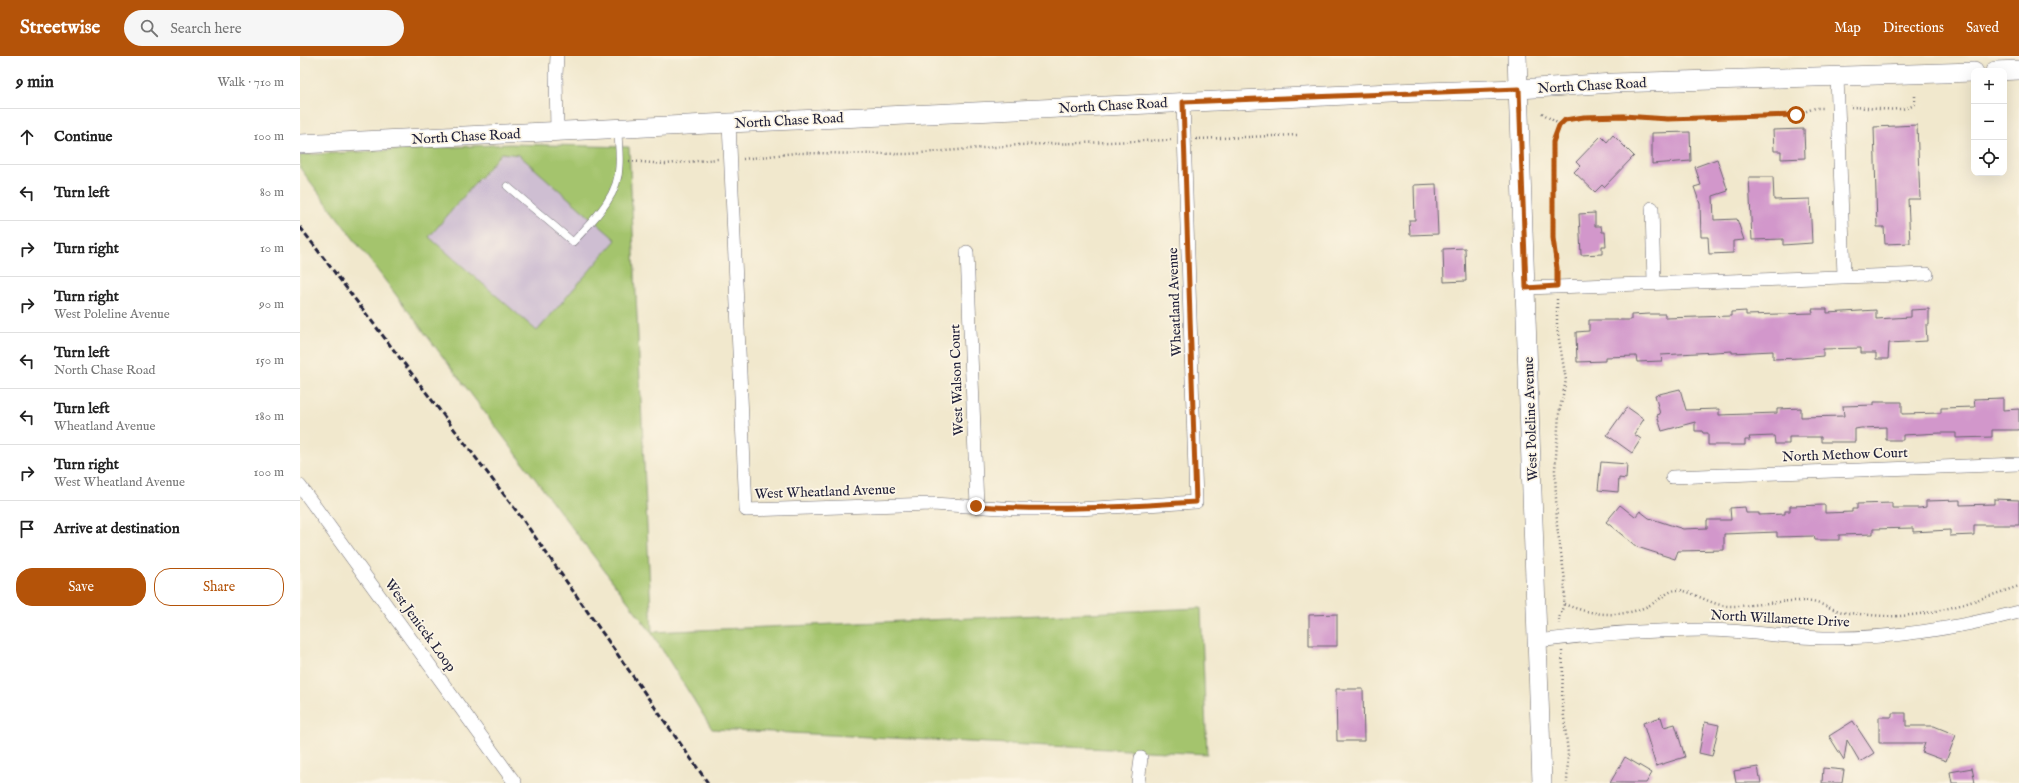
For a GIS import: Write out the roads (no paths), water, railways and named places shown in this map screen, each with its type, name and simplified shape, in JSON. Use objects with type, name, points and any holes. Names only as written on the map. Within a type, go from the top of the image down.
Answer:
[{"type":"street","points":[[557,56],[557,131]]},
{"type":"street","name":"West Poleline Avenue","points":[[1517,56],[1542,783]]},
{"type":"street","points":[[2007,70],[2019,70]]},
{"type":"street","name":"North Chase Road","points":[[300,144],[1183,102],[1519,89],[1614,83],[1971,72]]},
{"type":"street","points":[[1837,76],[1844,276]]},
{"type":"street","name":"Wheatland Avenue","points":[[1183,102],[1196,502]]},
{"type":"street","name":"West Wheatland Avenue","points":[[729,123],[746,510],[897,504],[976,506],[1019,509],[1078,509],[1196,502]]},
{"type":"street","points":[[1652,208],[1654,282]]},
{"type":"street","name":"West Walson Court","points":[[967,252],[976,506]]},
{"type":"street","points":[[1526,288],[1654,282],[1927,274]]},
{"type":"street","name":"North Methow Court","points":[[1672,477],[2019,464]]},
{"type":"street","name":"West Jenicek Loop","points":[[300,486],[515,783]]},
{"type":"street","name":"North Willamette Drive","points":[[1537,641],[1591,634],[1705,630],[1833,638],[1913,634],[1971,625],[2019,612]]},
{"type":"street","points":[[1138,783],[1141,758]]},
{"type":"lane","points":[[507,186],[573,242],[592,221],[613,192],[617,181],[619,160],[618,129]]},
{"type":"railway","points":[[300,227],[521,517],[708,783]]}]
